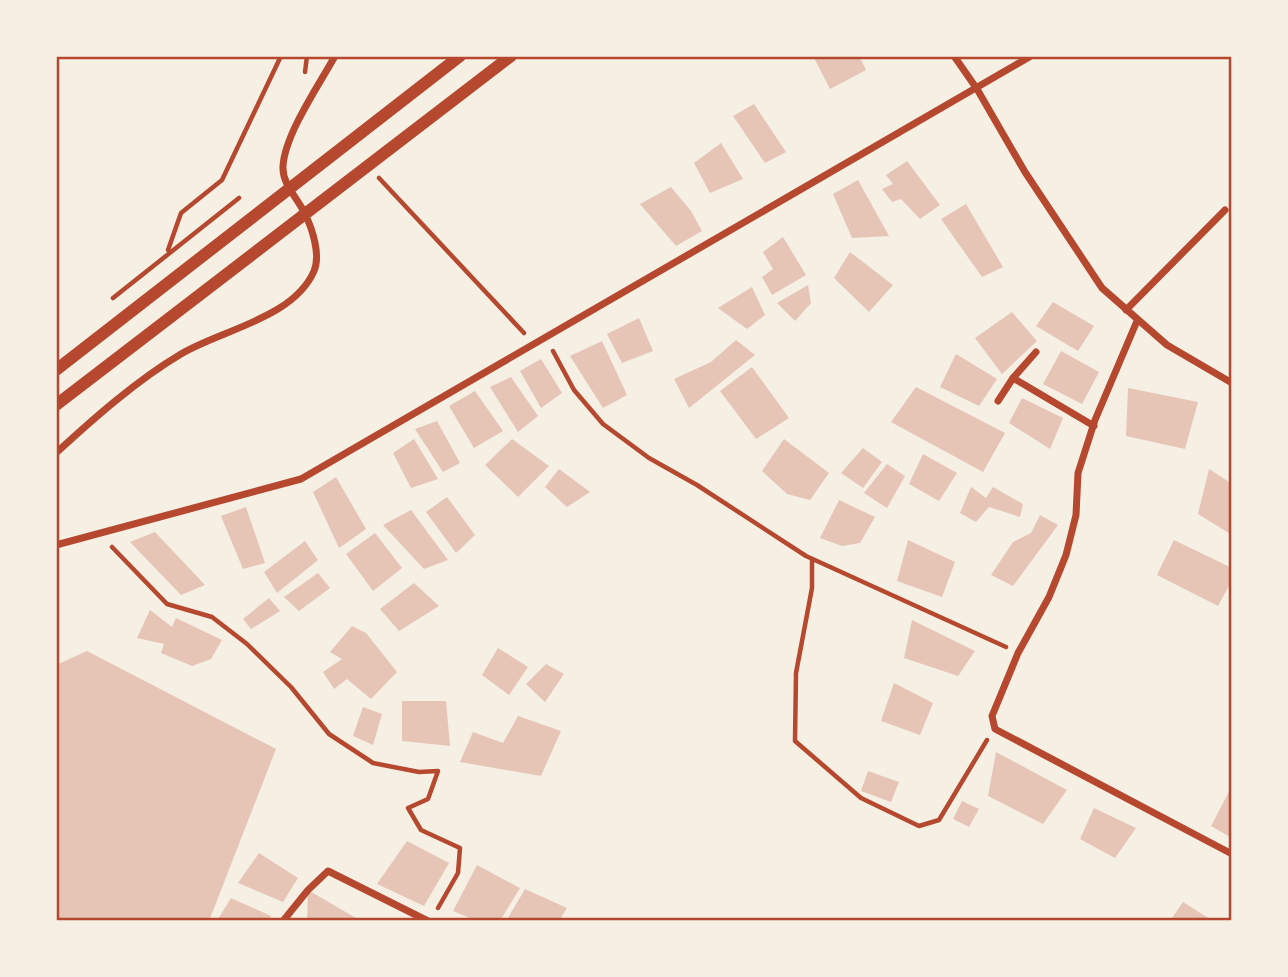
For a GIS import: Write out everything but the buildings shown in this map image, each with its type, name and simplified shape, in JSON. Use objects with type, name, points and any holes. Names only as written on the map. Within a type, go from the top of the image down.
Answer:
[{"type":"street","points":[[56,453],[101,414],[183,353],[256,321],[294,297],[315,270],[317,257],[306,215],[289,188],[283,166],[300,118],[335,56]]},
{"type":"street","points":[[56,370],[460,56]]},
{"type":"street","points":[[56,405],[511,56]]},
{"type":"street","points":[[954,56],[977,89],[1025,172],[1102,288],[1167,345],[1232,383]]},
{"type":"street","points":[[56,545],[301,479],[1031,56]]},
{"type":"street","points":[[1126,310],[1224,209]]},
{"type":"street","points":[[1137,321],[1078,473],[1076,515],[1066,555],[1049,597],[1018,653],[992,716],[995,729],[1232,853]]},
{"type":"street","points":[[998,401],[1013,378],[1036,352]]},
{"type":"street","points":[[1013,378],[1094,426]]},
{"type":"street","points":[[283,921],[328,870],[428,921]]},
{"type":"path","points":[[167,253],[181,213],[222,180],[281,56]]},
{"type":"path","points":[[369,167],[534,344]]},
{"type":"path","points":[[106,304],[239,198]]},
{"type":"path","points":[[546,338],[574,390],[603,424],[649,458],[697,485],[812,559],[1018,653]]},
{"type":"path","points":[[100,533],[167,604],[212,617],[247,644],[291,687],[329,734],[373,763],[419,772],[438,771],[428,799],[408,808],[421,831],[460,848],[458,873],[434,913]]},
{"type":"path","points":[[812,559],[812,588],[796,673],[795,741],[861,798],[919,826],[939,820],[987,741],[992,716]]}]
